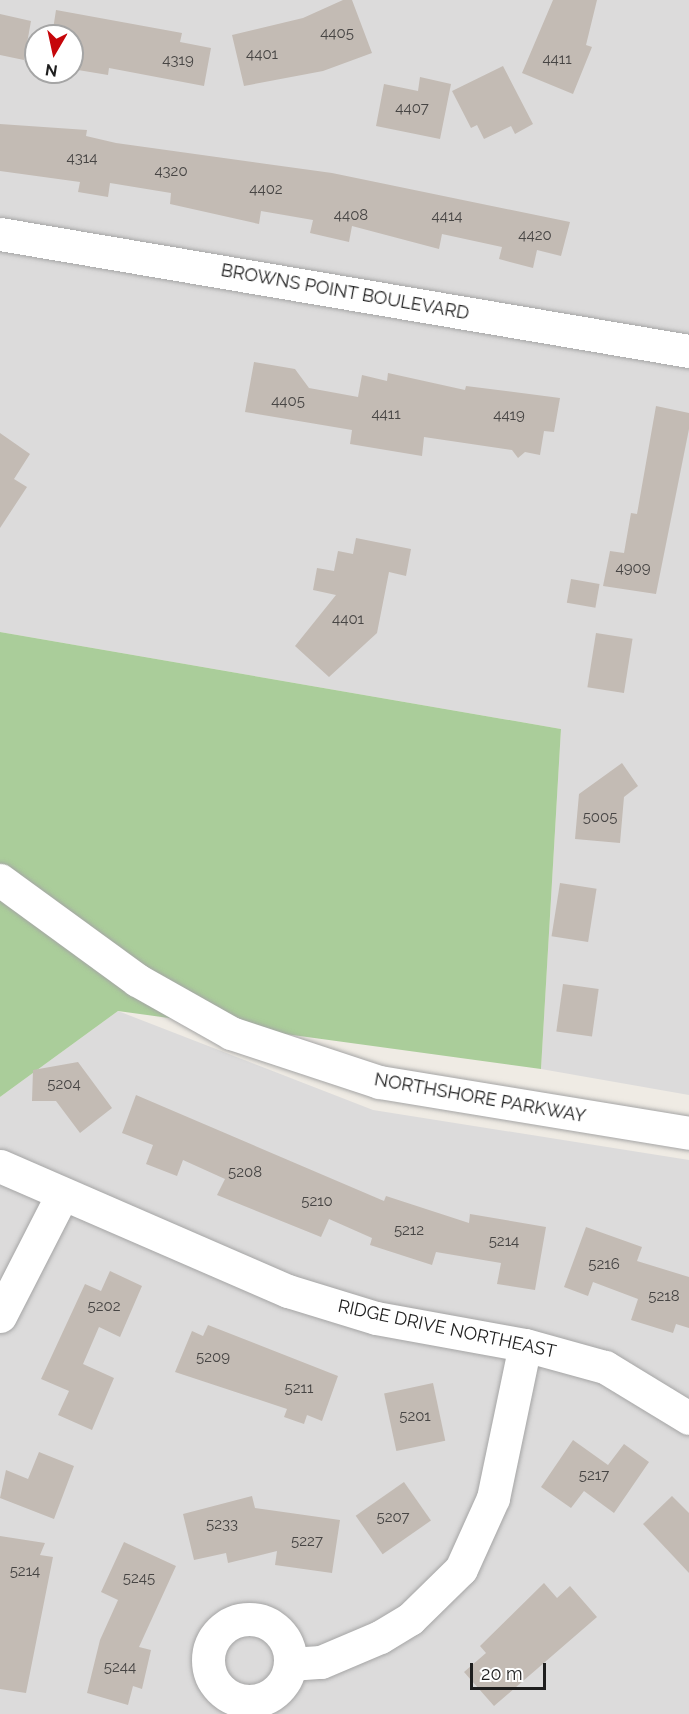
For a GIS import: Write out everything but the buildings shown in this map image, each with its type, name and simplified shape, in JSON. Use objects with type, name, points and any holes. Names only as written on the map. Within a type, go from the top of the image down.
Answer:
[{"type":"street","name":"BROWNS POINT BOULEVARD","points":[[0,234],[689,351]]},
{"type":"street","name":"NORTHSHORE PARKWAY","points":[[0,880],[137,980],[231,1033],[379,1082],[689,1133]]},
{"type":"street","name":"RIDGE DRIVE NORTHEAST","points":[[0,1166],[62,1195],[288,1291],[376,1318],[525,1345],[605,1367],[689,1418]]},
{"type":"street","points":[[0,1317],[62,1195]]},
{"type":"street","points":[[290,1664],[321,1662],[380,1637],[410,1619],[461,1569],[493,1498],[525,1345]]},
{"type":"shaded area","points":[[0,0],[689,0],[689,1095],[541,1069],[561,729],[0,632]]},
{"type":"shaded area","points":[[118,1011],[373,1110],[689,1160],[689,1714],[0,1714],[0,1097]]},
{"type":"green space","points":[[0,632],[561,729],[541,1069],[118,1011],[0,1097]]}]
